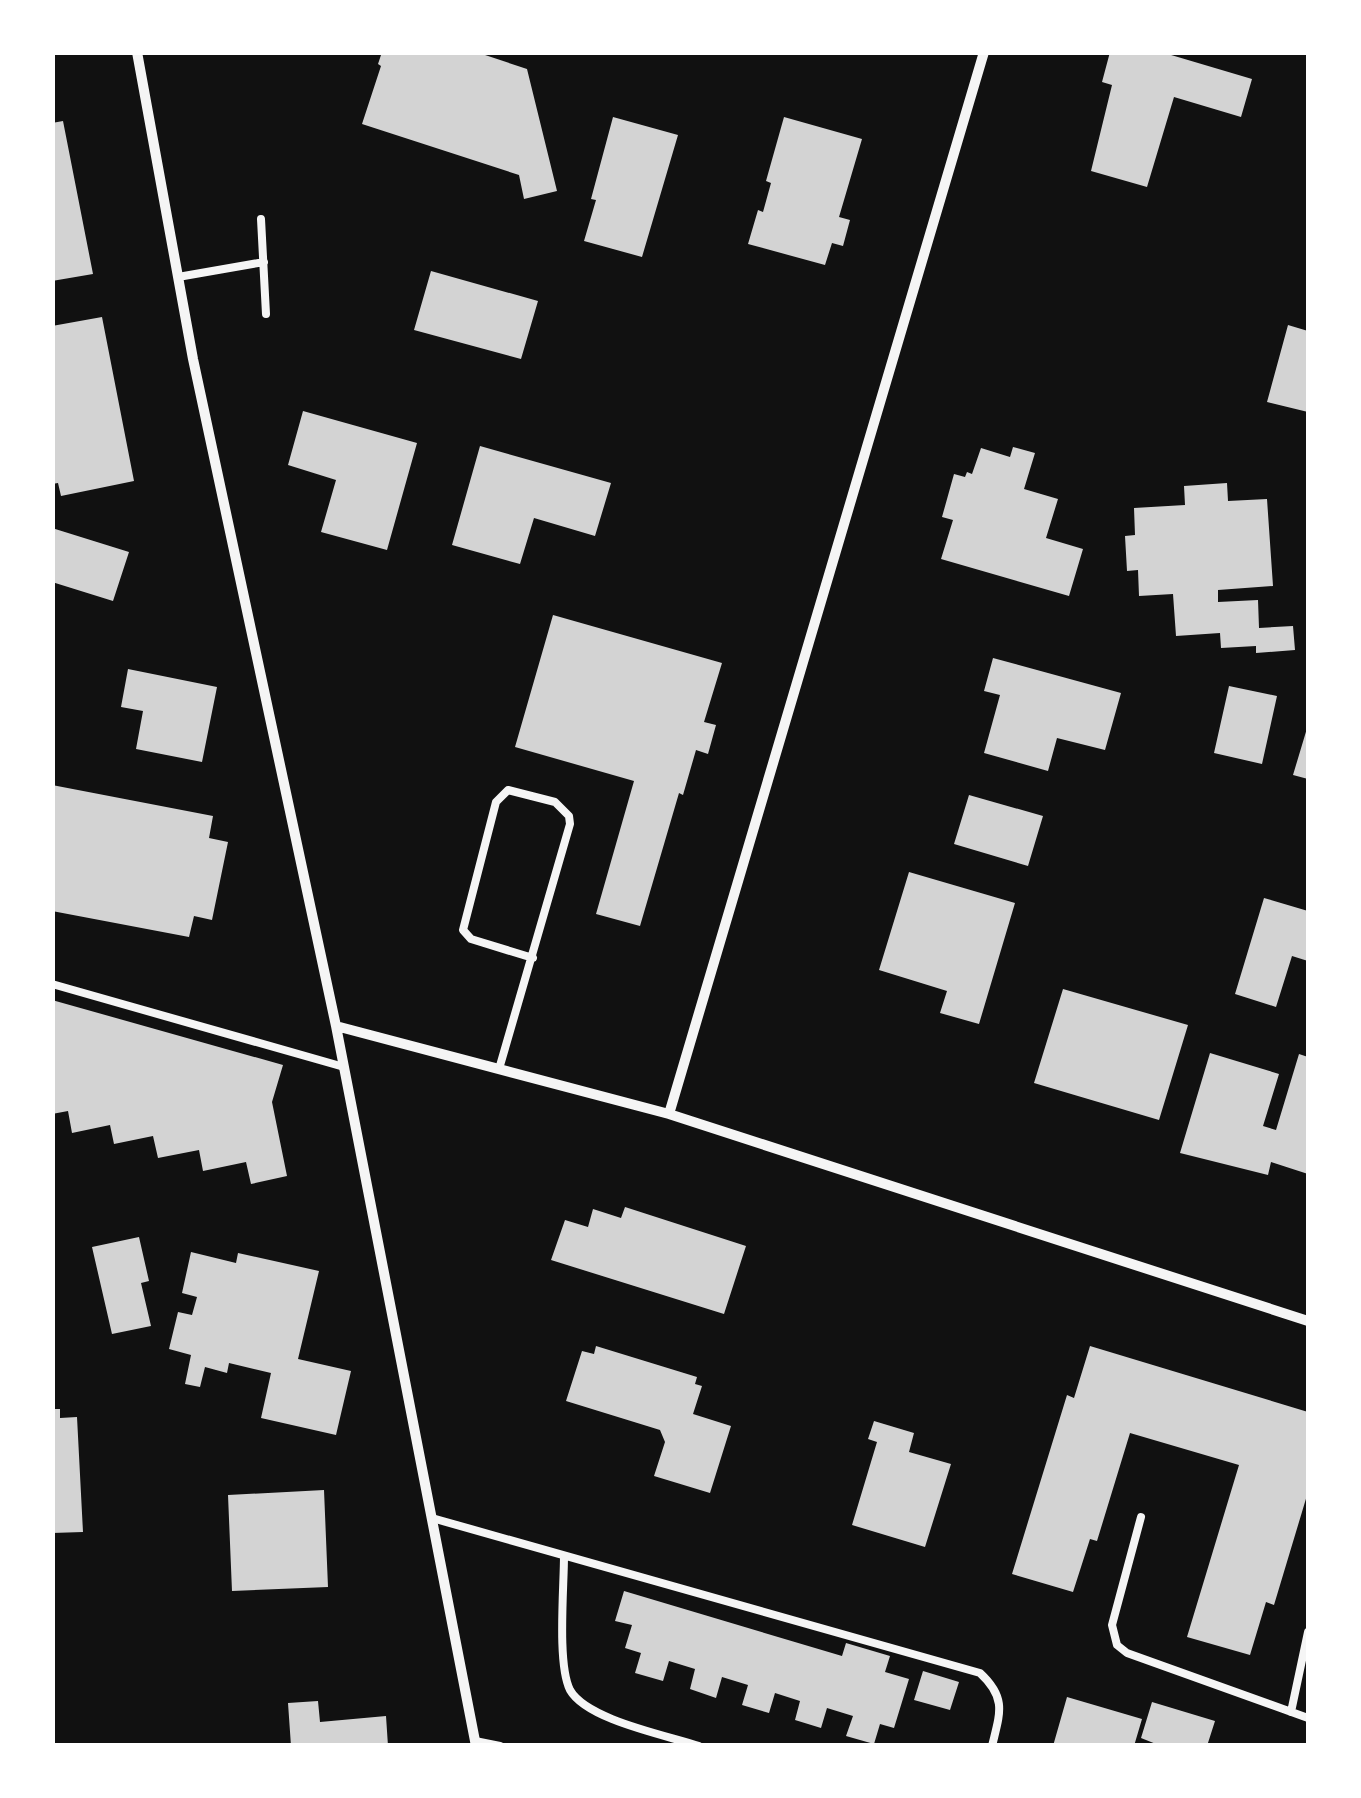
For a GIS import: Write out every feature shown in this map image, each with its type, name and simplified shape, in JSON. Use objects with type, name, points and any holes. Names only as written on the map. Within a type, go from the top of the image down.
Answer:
[{"type":"street","points":[[136,52],[178,277],[336,1026],[475,1743]]},
{"type":"street","points":[[669,1114],[984,52]]},
{"type":"street","points":[[336,1026],[669,1114],[1308,1321]]},
{"type":"lane","points":[[262,219],[266,314]]},
{"type":"lane","points":[[178,277],[264,262]]},
{"type":"lane","points":[[499,1069],[533,958],[569,816],[555,802],[508,790],[496,802],[463,930],[472,939],[533,958]]},
{"type":"lane","points":[[52,984],[344,1067]]},
{"type":"lane","points":[[1142,1517],[1112,1624],[1118,1645],[1127,1653],[1308,1718]]},
{"type":"lane","points":[[432,1518],[980,1673],[995,1686],[1001,1708],[992,1746]]},
{"type":"lane","points":[[564,1556],[564,1664],[570,1689],[596,1712],[699,1746]]},
{"type":"lane","points":[[1290,1712],[1308,1632]]},
{"type":"lane","points":[[475,1743],[500,1746]]},
{"type":"building","points":[[382,52],[476,52],[527,69],[557,191],[524,199],[519,175],[362,124]]},
{"type":"building","points":[[1110,52],[1161,52],[1252,79],[1241,117],[1174,97],[1147,187],[1091,171],[1112,85],[1102,82]]},
{"type":"building","points":[[613,117],[678,135],[642,257],[584,241]]},
{"type":"building","points":[[784,117],[862,139],[839,217],[850,220],[843,246],[832,243],[825,265],[748,244],[758,210],[763,212],[771,183],[766,181]]},
{"type":"building","points":[[63,121],[93,274],[52,281],[52,123]]},
{"type":"building","points":[[431,271],[538,301],[521,359],[414,330]]},
{"type":"building","points":[[102,317],[134,481],[61,496],[58,483],[52,484],[52,326]]},
{"type":"building","points":[[1288,325],[1308,331],[1308,412],[1267,402]]},
{"type":"building","points":[[303,411],[417,443],[387,550],[321,532],[336,480],[288,465]]},
{"type":"building","points":[[480,446],[611,483],[595,536],[534,518],[520,564],[452,545]]},
{"type":"building","points":[[1013,447],[1035,453],[1024,489],[1058,499],[1046,538],[1083,549],[1069,596],[941,559],[953,520],[942,517],[954,474],[972,474],[981,448],[1010,457]]},
{"type":"building","points":[[1227,483],[1228,501],[1267,499],[1273,586],[1218,590],[1218,602],[1258,600],[1259,628],[1293,626],[1295,650],[1256,653],[1256,646],[1221,648],[1220,633],[1176,636],[1173,594],[1139,596],[1138,570],[1127,571],[1125,536],[1135,535],[1134,508],[1185,505],[1184,486]]},
{"type":"building","points":[[52,528],[129,552],[113,601],[52,582]]},
{"type":"building","points":[[553,615],[722,663],[704,722],[716,725],[708,754],[696,750],[683,795],[679,793],[640,926],[596,914],[634,781],[515,747]]},
{"type":"building","points":[[993,658],[1121,693],[1105,750],[1057,738],[1048,771],[984,753],[1000,695],[984,691]]},
{"type":"building","points":[[128,669],[217,687],[202,762],[136,749],[143,711],[121,707]]},
{"type":"building","points":[[1229,686],[1277,696],[1262,764],[1214,753]]},
{"type":"building","points":[[1308,725],[1308,779],[1293,775]]},
{"type":"building","points":[[52,785],[213,816],[209,838],[228,842],[212,920],[194,916],[189,937],[52,911]]},
{"type":"building","points":[[969,795],[1043,816],[1028,866],[954,844]]},
{"type":"building","points":[[909,872],[1015,903],[979,1024],[940,1013],[947,991],[879,970]]},
{"type":"building","points":[[1264,898],[1308,911],[1308,961],[1292,956],[1276,1007],[1235,994]]},
{"type":"building","points":[[1063,989],[1188,1025],[1159,1120],[1034,1083]]},
{"type":"building","points":[[52,1000],[283,1065],[272,1102],[287,1176],[251,1184],[246,1162],[203,1171],[199,1150],[158,1158],[153,1136],[114,1144],[110,1125],[72,1133],[68,1111],[52,1114]]},
{"type":"building","points":[[1210,1053],[1279,1074],[1263,1126],[1276,1130],[1299,1054],[1308,1057],[1308,1174],[1271,1162],[1268,1175],[1180,1153]]},
{"type":"building","points":[[625,1207],[746,1246],[724,1314],[551,1260],[565,1220],[588,1227],[593,1209],[621,1218]]},
{"type":"building","points":[[139,1237],[149,1281],[141,1283],[151,1326],[112,1334],[92,1247]]},
{"type":"building","points":[[191,1252],[236,1263],[238,1253],[319,1271],[298,1359],[351,1371],[336,1435],[261,1418],[271,1373],[229,1363],[227,1373],[205,1367],[200,1387],[185,1384],[191,1355],[169,1349],[178,1312],[192,1315],[197,1297],[182,1293]]},
{"type":"building","points":[[596,1346],[697,1377],[695,1384],[702,1386],[693,1414],[731,1426],[710,1493],[654,1476],[665,1442],[660,1430],[566,1401],[582,1351],[594,1354]]},
{"type":"building","points":[[1090,1346],[1308,1412],[1308,1492],[1274,1605],[1266,1602],[1250,1655],[1187,1637],[1239,1465],[1130,1433],[1097,1541],[1090,1539],[1073,1592],[1012,1574],[1067,1395],[1074,1398]]},
{"type":"building","points":[[52,1409],[60,1409],[60,1418],[77,1417],[83,1532],[52,1533]]},
{"type":"building","points":[[874,1421],[914,1433],[909,1452],[951,1464],[925,1547],[852,1525],[877,1442],[868,1439]]},
{"type":"building","points":[[324,1490],[328,1587],[232,1591],[228,1495]]},
{"type":"building","points":[[624,1591],[842,1656],[846,1643],[890,1656],[885,1672],[909,1679],[894,1728],[880,1724],[874,1744],[846,1736],[853,1716],[827,1708],[821,1728],[795,1720],[800,1701],[775,1693],[769,1713],[742,1705],[748,1685],[722,1677],[716,1698],[690,1689],[695,1669],[669,1661],[663,1681],[635,1673],[641,1653],[625,1648],[632,1625],[615,1621]]},
{"type":"building","points":[[923,1671],[959,1682],[950,1710],[914,1700]]},
{"type":"building","points":[[1067,1697],[1142,1719],[1134,1746],[1053,1746]]},
{"type":"building","points":[[318,1701],[320,1722],[386,1716],[388,1746],[291,1746],[288,1703]]},
{"type":"building","points":[[1152,1702],[1215,1721],[1207,1746],[1161,1746],[1141,1738]]}]
